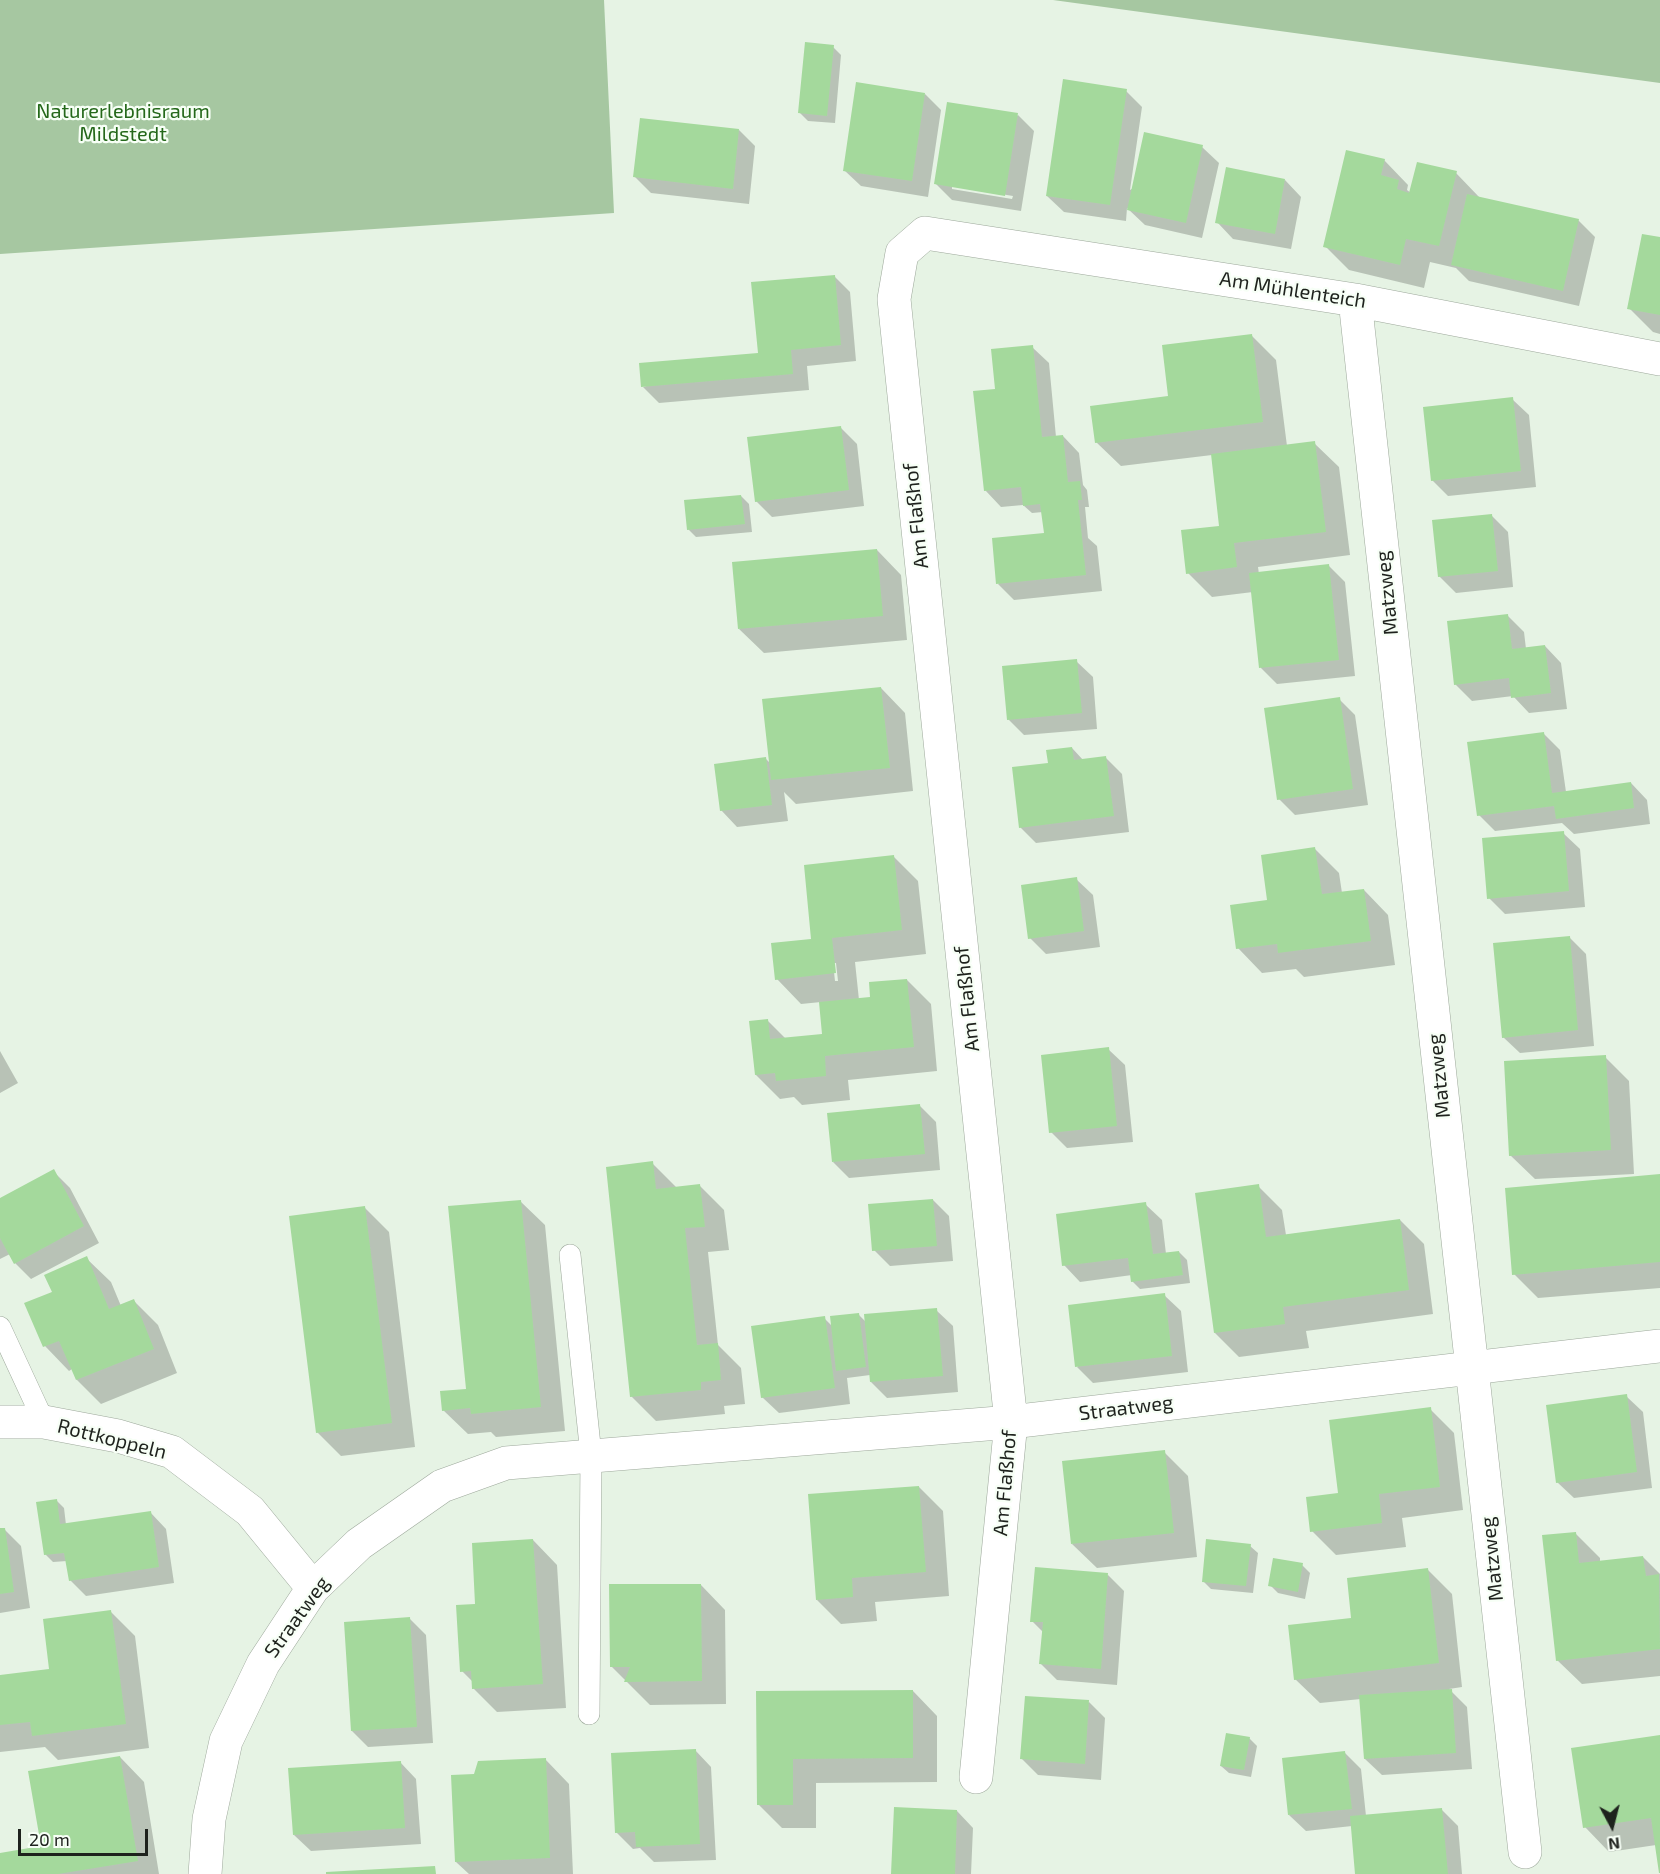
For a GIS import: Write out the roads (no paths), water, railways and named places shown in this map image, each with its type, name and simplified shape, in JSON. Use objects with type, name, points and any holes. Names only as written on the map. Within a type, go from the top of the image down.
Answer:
[{"type":"street","name":"Am Mühlenteich","points":[[925,233],[1355,300],[1660,359]]},
{"type":"street","name":"Am Flaßhof","points":[[925,233],[902,253],[894,299],[1011,1422],[976,1777]]},
{"type":"street","name":"Matzweg","points":[[1355,300],[1525,1852]]},
{"type":"street","name":"Straatweg","points":[[205,1874],[209,1819],[226,1741],[263,1664],[313,1588],[359,1544],[442,1486],[506,1463],[1011,1422],[1471,1366],[1660,1346]]},
{"type":"street","name":"Rottkoppeln","points":[[0,1422],[44,1422],[118,1436],[172,1452],[250,1511],[313,1588]]},
{"type":"lane","points":[[570,1255],[591,1455],[589,1714]]},
{"type":"lane","points":[[0,1328],[44,1422]]},
{"type":"park label","name":"Naturerlebnisraum Mildstedt","points":[[123,122]]}]
